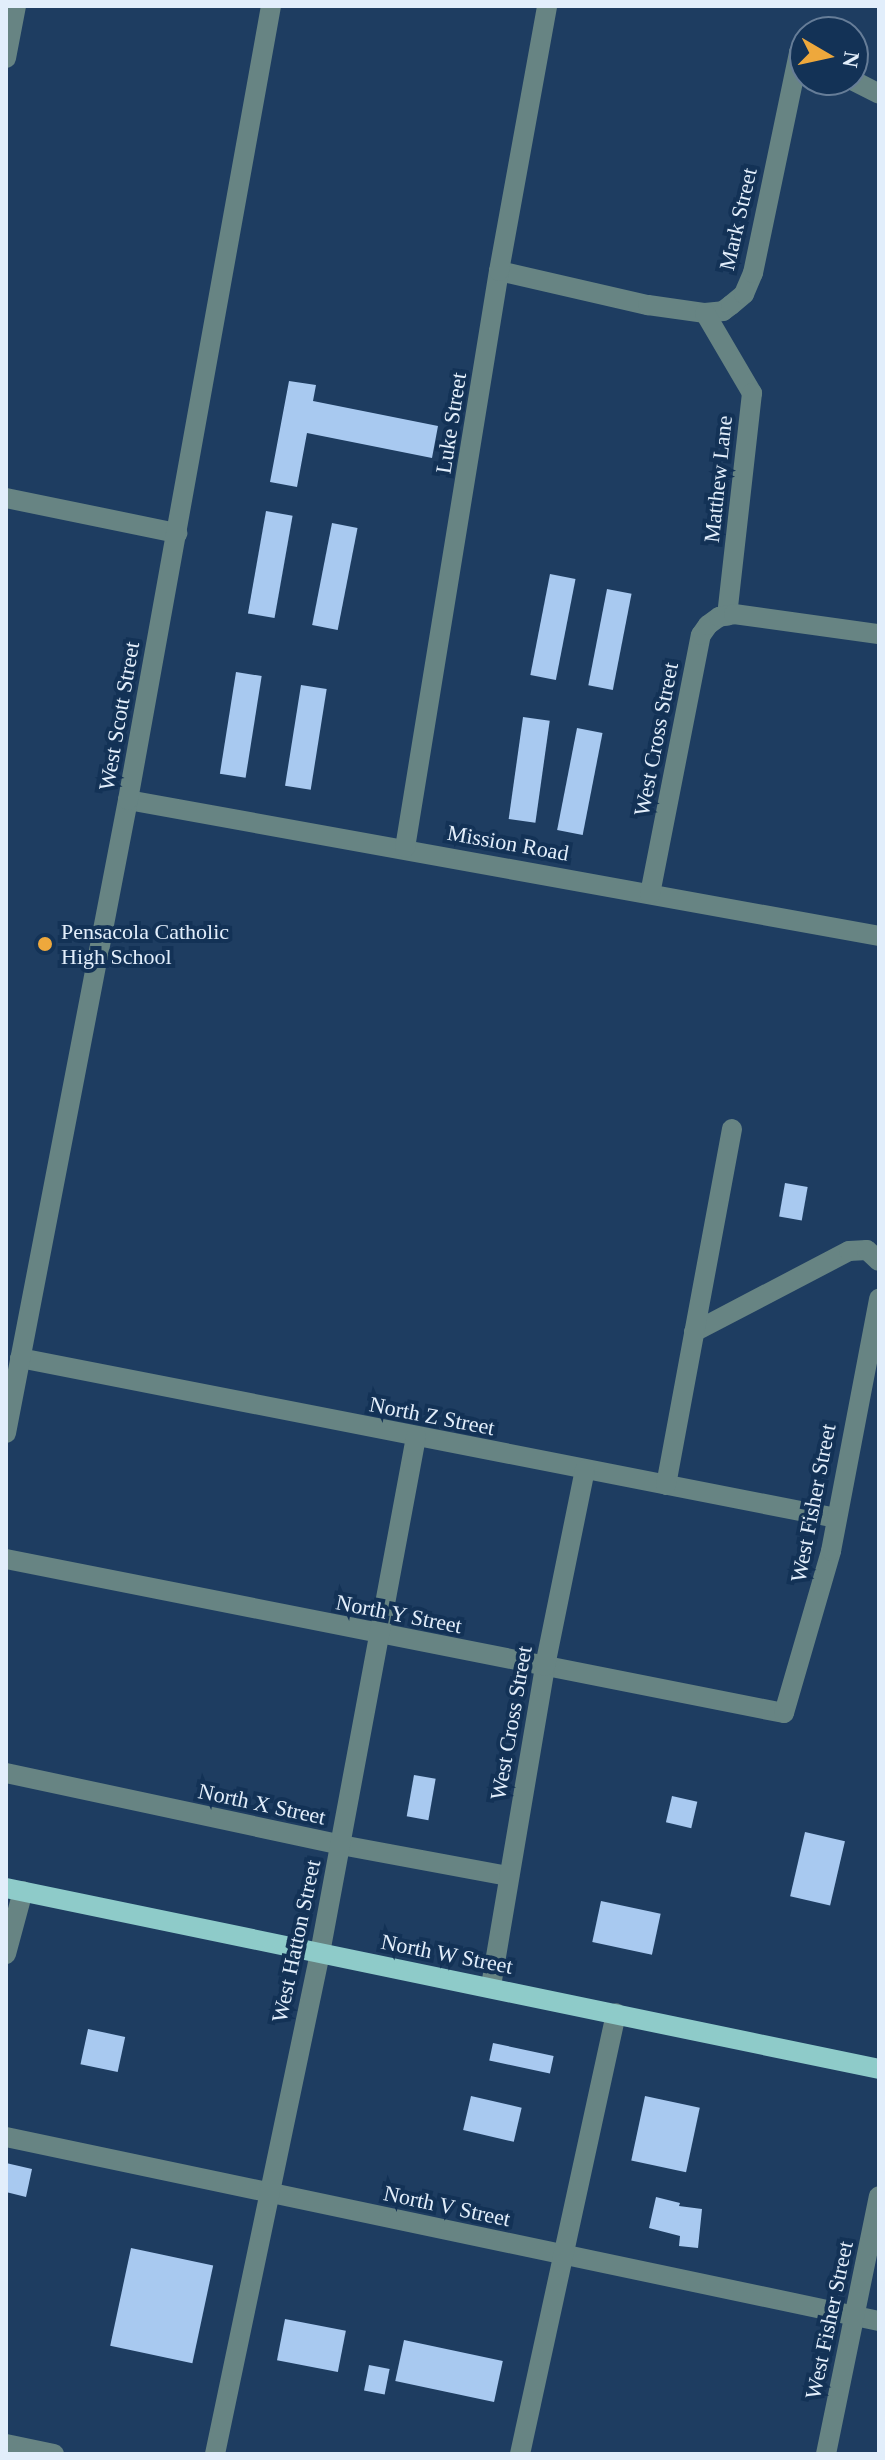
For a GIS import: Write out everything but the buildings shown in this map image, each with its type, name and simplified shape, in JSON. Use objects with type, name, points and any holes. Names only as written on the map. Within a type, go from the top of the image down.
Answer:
[{"type":"main road","name":"North W Street","points":[[15,1890],[491,1986],[879,2069]]},
{"type":"street","points":[[6,58],[16,6]]},
{"type":"street","name":"West Scott Street","points":[[6,1433],[128,800],[271,6]]},
{"type":"street","name":"Luke Street","points":[[405,848],[499,271],[547,6]]},
{"type":"street","name":"Mark Street","points":[[705,313],[723,311],[731,305],[744,294],[753,273],[790,96]]},
{"type":"street","points":[[499,271],[648,305],[705,313]]},
{"type":"street","name":"Matthew Lane","points":[[705,313],[752,393],[731,615]]},
{"type":"street","points":[[6,498],[177,533]]},
{"type":"street","points":[[731,615],[879,634]]},
{"type":"street","name":"West Cross Street","points":[[650,894],[701,635],[708,625],[731,615]]},
{"type":"street","name":"Mission Road","points":[[128,800],[879,936]]},
{"type":"street","points":[[666,1485],[732,1129]]},
{"type":"street","points":[[694,1332],[849,1251],[867,1250],[879,1261]]},
{"type":"street","name":"West Fisher Street","points":[[784,1713],[816,1611],[879,1299]]},
{"type":"street","name":"North Z Street","points":[[20,1358],[836,1518]]},
{"type":"street","name":"West Hatton Street","points":[[215,2454],[320,1953],[416,1437]]},
{"type":"street","name":"West Cross Street","points":[[491,1986],[545,1666],[585,1470]]},
{"type":"street","name":"North Y Street","points":[[6,1559],[784,1713]]},
{"type":"street","name":"North X Street","points":[[6,1773],[341,1845],[509,1876]]},
{"type":"street","points":[[6,1954],[15,1890]]},
{"type":"street","points":[[520,2454],[616,2013]]},
{"type":"street","name":"North V Street","points":[[6,2137],[879,2321]]},
{"type":"street","name":"West Fisher Street","points":[[826,2454],[879,2196]]},
{"type":"street","points":[[6,2444],[54,2454]]},
{"type":"place","name":"Pensacola Catholic High School","points":[[45,944]]}]
